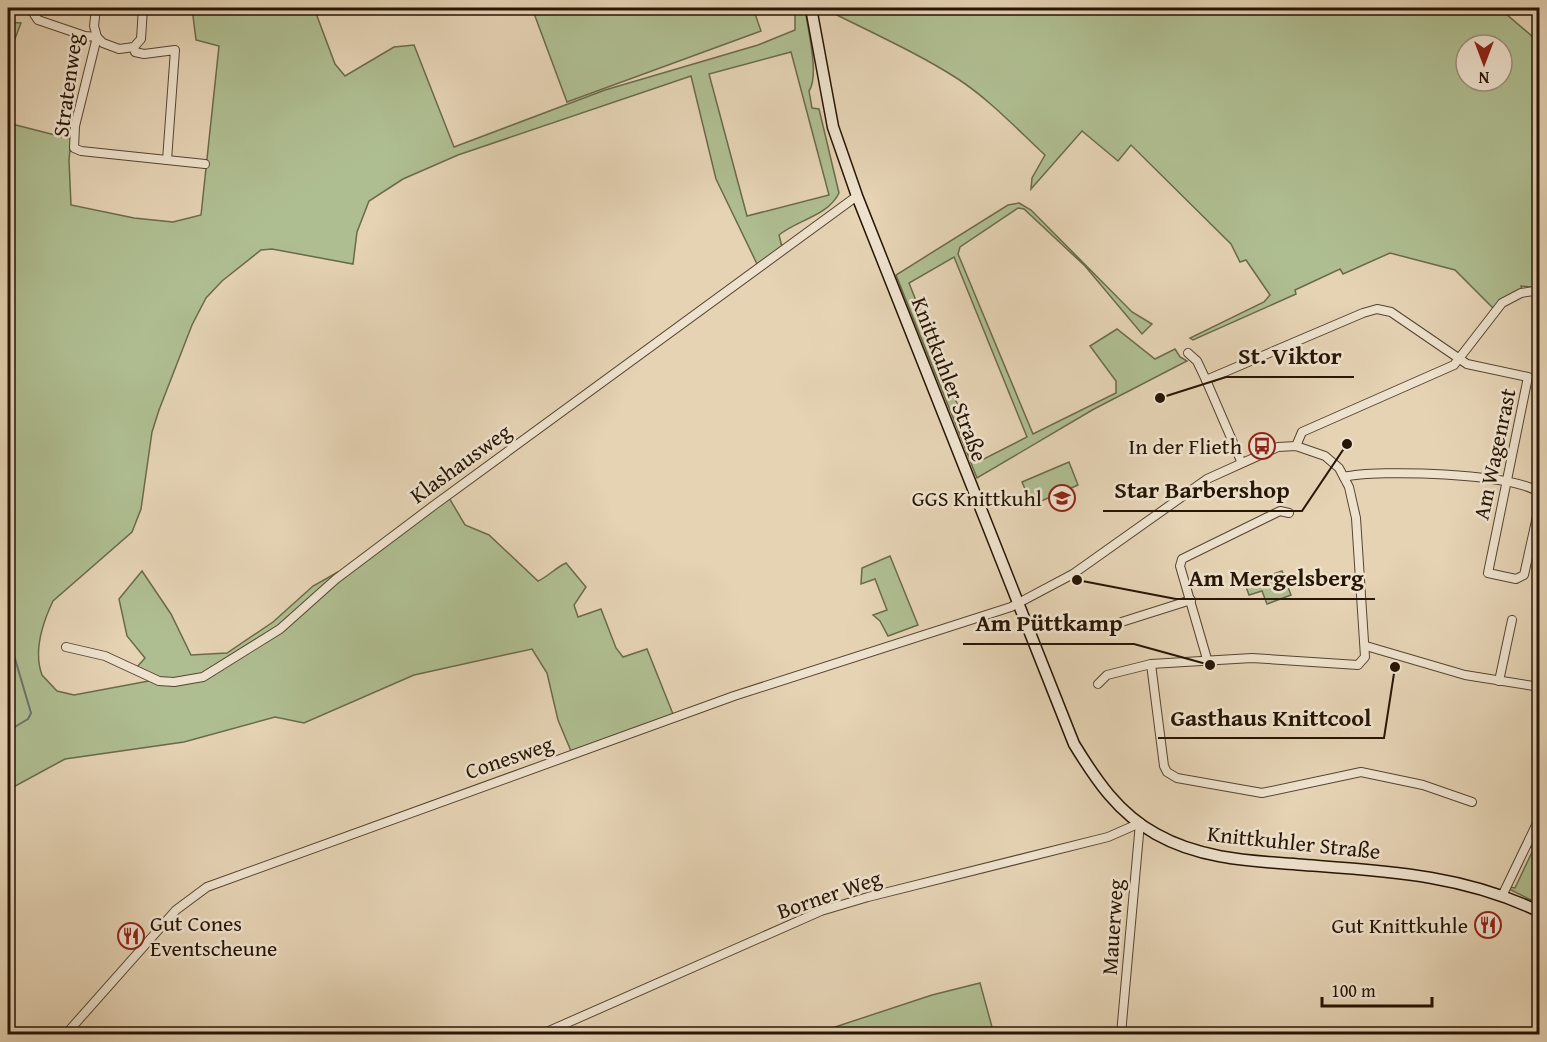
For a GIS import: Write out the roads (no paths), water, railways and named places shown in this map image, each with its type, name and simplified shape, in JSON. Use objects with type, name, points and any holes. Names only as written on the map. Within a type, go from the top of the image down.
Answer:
[{"type":"street","points":[[21,8],[32,11],[38,20],[85,36],[97,37],[103,43],[119,49],[134,46],[141,39],[143,8]]},
{"type":"street","name":"Stratenweg","points":[[96,8],[94,26],[97,37],[75,126],[74,148],[81,151],[206,164]]},
{"type":"street","name":"Knittkuhler Straße","points":[[811,8],[833,127],[857,196],[1074,744],[1103,789],[1140,823],[1183,846],[1215,856],[1418,874],[1457,882],[1502,896],[1539,912]]},
{"type":"street","points":[[134,46],[135,52],[144,54],[175,50],[167,160]]},
{"type":"street","name":"Klashausweg","points":[[66,647],[105,656],[159,681],[189,681],[203,677],[280,629],[336,579],[424,512],[857,196]]},
{"type":"street","points":[[1098,684],[1107,675],[1151,664],[1207,659],[1259,658],[1358,665],[1365,657],[1366,646],[1356,518],[1344,477],[1325,456],[1296,446],[1302,432],[1454,365],[1502,303],[1521,294],[1539,290]]},
{"type":"street","points":[[1206,380],[1377,309],[1391,312],[1459,359]]},
{"type":"street","points":[[1188,353],[1197,361],[1241,461]]},
{"type":"street","name":"Am Wagenrast","points":[[1459,359],[1467,364],[1528,377],[1488,573],[1516,579],[1524,575],[1539,503]]},
{"type":"street","name":"Conesweg","points":[[66,1035],[176,910],[207,887],[734,696],[927,636],[1020,603],[1073,574],[1207,479],[1241,461],[1278,447],[1296,446]]},
{"type":"street","points":[[1344,477],[1446,474],[1498,480],[1539,493]]},
{"type":"street","points":[[1207,659],[1180,566],[1182,560],[1280,511],[1289,513]]},
{"type":"street","points":[[1092,624],[1112,625],[1191,600]]},
{"type":"street","points":[[1499,681],[1512,620]]},
{"type":"street","points":[[1366,646],[1428,665],[1499,681],[1539,687]]},
{"type":"street","points":[[1151,664],[1164,766],[1173,776],[1262,793],[1361,772],[1423,785],[1472,802]]},
{"type":"street","points":[[1502,896],[1539,817]]},
{"type":"street","name":"Borner Weg","points":[[542,1035],[821,911],[868,897],[1108,837],[1140,823]]},
{"type":"street","name":"Mauerweg","points":[[1121,1035],[1140,823]]},
{"type":"waterway","points":[[8,635],[31,713],[28,719],[8,731]]},
{"type":"place","name":"St. Viktor","points":[[1160,398]]},
{"type":"place","name":"Star Barbershop","points":[[1347,444]]},
{"type":"place","name":"In der Flieth","points":[[1262,446]]},
{"type":"place","name":"GGS Knittkuhl","points":[[1062,498]]},
{"type":"place","name":"Am Mergelsberg","points":[[1077,580]]},
{"type":"place","name":"Am Püttkamp","points":[[1210,665]]},
{"type":"place","name":"Gasthaus Knittcool","points":[[1395,667]]},
{"type":"place","name":"Gut Knittkuhle","points":[[1488,925]]},
{"type":"place","name":"Gut Cones Eventscheune","points":[[131,936]]}]
